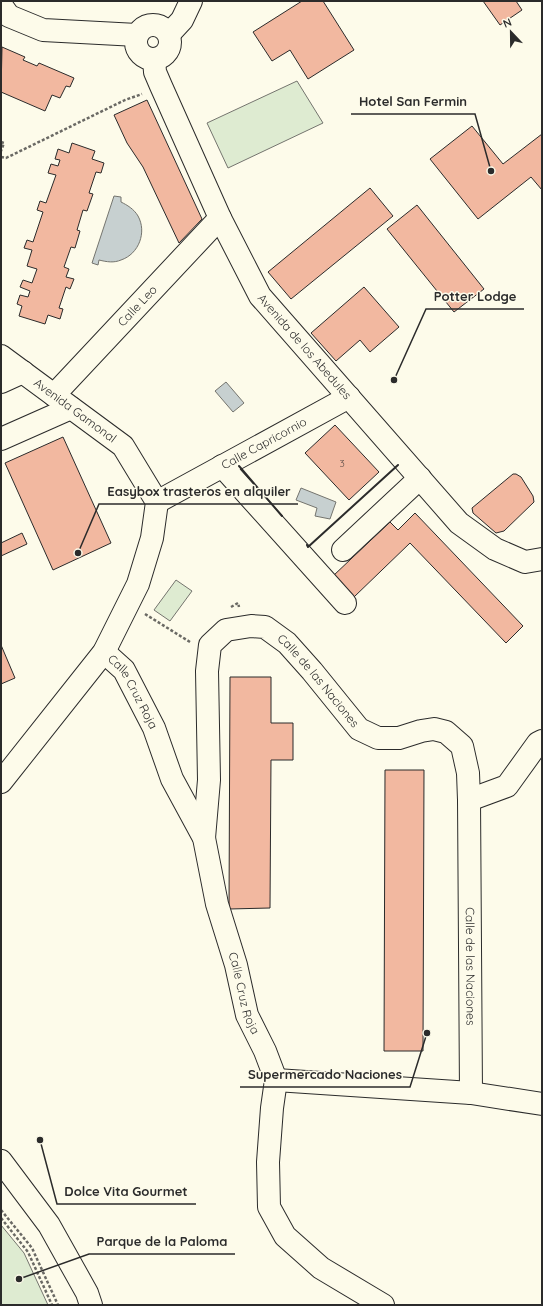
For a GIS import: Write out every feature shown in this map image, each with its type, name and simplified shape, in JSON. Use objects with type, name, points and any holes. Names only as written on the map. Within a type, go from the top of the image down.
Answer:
[{"type":"street","points":[[169,34],[182,20],[191,1]]},
{"type":"street","points":[[1,5],[9,16],[43,30],[137,35]]},
{"type":"street","points":[[146,26],[159,26],[169,34],[170,45],[165,55],[154,59],[143,56],[136,46],[137,35],[146,26]]},
{"type":"street","name":"Avenida de los Abedules","points":[[154,59],[154,72],[220,218],[260,296],[459,523],[495,549],[524,562],[542,559]]},
{"type":"street","name":"Calle Leo","points":[[54,394],[220,218]]},
{"type":"street","name":"Avenida Gamonal","points":[[1,356],[123,446],[157,502]]},
{"type":"street","points":[[1,382],[23,372]]},
{"type":"street","name":"Calle Capricornio","points":[[157,502],[349,397]]},
{"type":"street","points":[[1,439],[71,408]]},
{"type":"street","points":[[222,466],[345,603]]},
{"type":"street","points":[[343,550],[420,478]]},
{"type":"street","points":[[1,782],[104,652],[138,584],[152,538],[157,502]]},
{"type":"street","name":"Calle de las Naciones","points":[[204,838],[209,780],[207,671],[210,645],[226,630],[251,626],[265,627],[287,643],[359,729],[378,738],[399,738],[421,731],[434,729],[446,732],[462,746],[468,773],[469,800],[471,1093]]},
{"type":"street","name":"Calle Cruz Roja","points":[[104,652],[124,670],[154,728],[172,779],[204,838],[218,904],[236,965],[247,1015],[265,1051],[276,1080],[272,1108],[268,1162],[269,1206],[285,1236],[321,1268],[383,1305]]},
{"type":"street","points":[[469,800],[507,786],[538,743],[542,742]]},
{"type":"street","points":[[276,1080],[471,1093],[542,1104]]},
{"type":"street","points":[[1,1161],[49,1225],[87,1294],[91,1305]]},
{"type":"path","points":[[1,157],[6,158],[125,100]]},
{"type":"path","points":[[1,142],[4,143],[1,151]]},
{"type":"path","points":[[128,602],[174,633]]},
{"type":"path","points":[[1,1210],[32,1248],[58,1305]]},
{"type":"path","points":[[1,1218],[28,1252],[52,1305]]},
{"type":"green space","points":[[297,81],[323,123],[228,168],[207,123]]},
{"type":"green space","points":[[176,580],[192,591],[170,621],[154,610]]},
{"type":"green space","points":[[1,1225],[24,1253],[48,1305],[1,1305]]},
{"type":"shaded area","points":[[114,196],[121,197],[121,202],[138,216],[142,229],[140,242],[133,253],[127,257],[113,262],[99,260],[98,265],[92,263]]},
{"type":"shaded area","points":[[226,382],[244,403],[233,412],[215,391]]},
{"type":"shaded area","points":[[301,488],[336,502],[330,519],[315,516],[317,508],[296,500]]},
{"type":"building","points":[[302,1],[323,1],[354,50],[308,79],[290,50],[272,61],[253,32]]},
{"type":"building","points":[[483,1],[516,1],[522,10],[500,25]]},
{"type":"building","points":[[2,47],[25,57],[23,60],[37,66],[39,63],[74,78],[70,87],[66,86],[60,98],[52,95],[45,111],[1,92]]},
{"type":"building","points":[[147,100],[202,219],[179,243],[143,167],[127,143],[114,115]]},
{"type":"building","points":[[472,126],[503,164],[542,134],[542,190],[531,177],[478,219],[430,159]]},
{"type":"building","points":[[72,143],[95,151],[92,159],[104,163],[101,173],[96,172],[89,193],[93,194],[87,211],[83,210],[77,230],[80,231],[75,248],[71,247],[64,267],[69,269],[66,277],[74,279],[70,289],[66,287],[59,308],[63,309],[60,319],[48,315],[45,324],[19,316],[22,306],[17,304],[20,295],[28,297],[30,291],[20,287],[23,280],[32,283],[37,269],[27,266],[32,250],[24,248],[27,240],[33,242],[43,212],[37,210],[40,201],[46,203],[56,175],[48,173],[51,164],[58,166],[60,160],[55,159],[58,149],[69,153]]},
{"type":"building","points":[[370,188],[393,216],[291,299],[268,272]]},
{"type":"building","points":[[417,205],[484,289],[454,312],[387,229]]},
{"type":"building","points":[[364,287],[399,327],[370,352],[360,340],[336,361],[311,333]]},
{"type":"building","points":[[335,425],[379,472],[349,500],[305,453]]},
{"type":"building","points":[[63,437],[111,543],[53,570],[5,463]]},
{"type":"building","points":[[513,474],[521,477],[533,496],[534,502],[504,531],[496,533],[473,513],[472,508]]},
{"type":"building","points":[[415,513],[523,626],[506,643],[410,543],[354,597],[333,576],[390,522],[398,530]]},
{"type":"building","points":[[22,533],[27,544],[1,556],[1,543]]},
{"type":"building","points":[[1,645],[15,678],[1,684]]},
{"type":"building","points":[[230,677],[271,677],[271,723],[293,723],[293,760],[271,760],[270,908],[229,909]]},
{"type":"building","points":[[385,770],[424,770],[423,1051],[384,1051]]},
{"type":"wall","points":[[307,545],[308,547],[398,465]]},
{"type":"wall","points":[[239,466],[282,516]]},
{"type":"place","name":"Hotel San Fermin","points":[[491,171]]},
{"type":"place","name":"Potter Lodge","points":[[394,380]]},
{"type":"place","name":"Easybox trasteros en alquiler","points":[[78,553]]},
{"type":"place","name":"Supermercado Naciones","points":[[427,1033]]},
{"type":"place","name":"Dolce Vita Gourmet","points":[[40,1140]]},
{"type":"place","name":"Parque de la Paloma","points":[[19,1279]]}]
